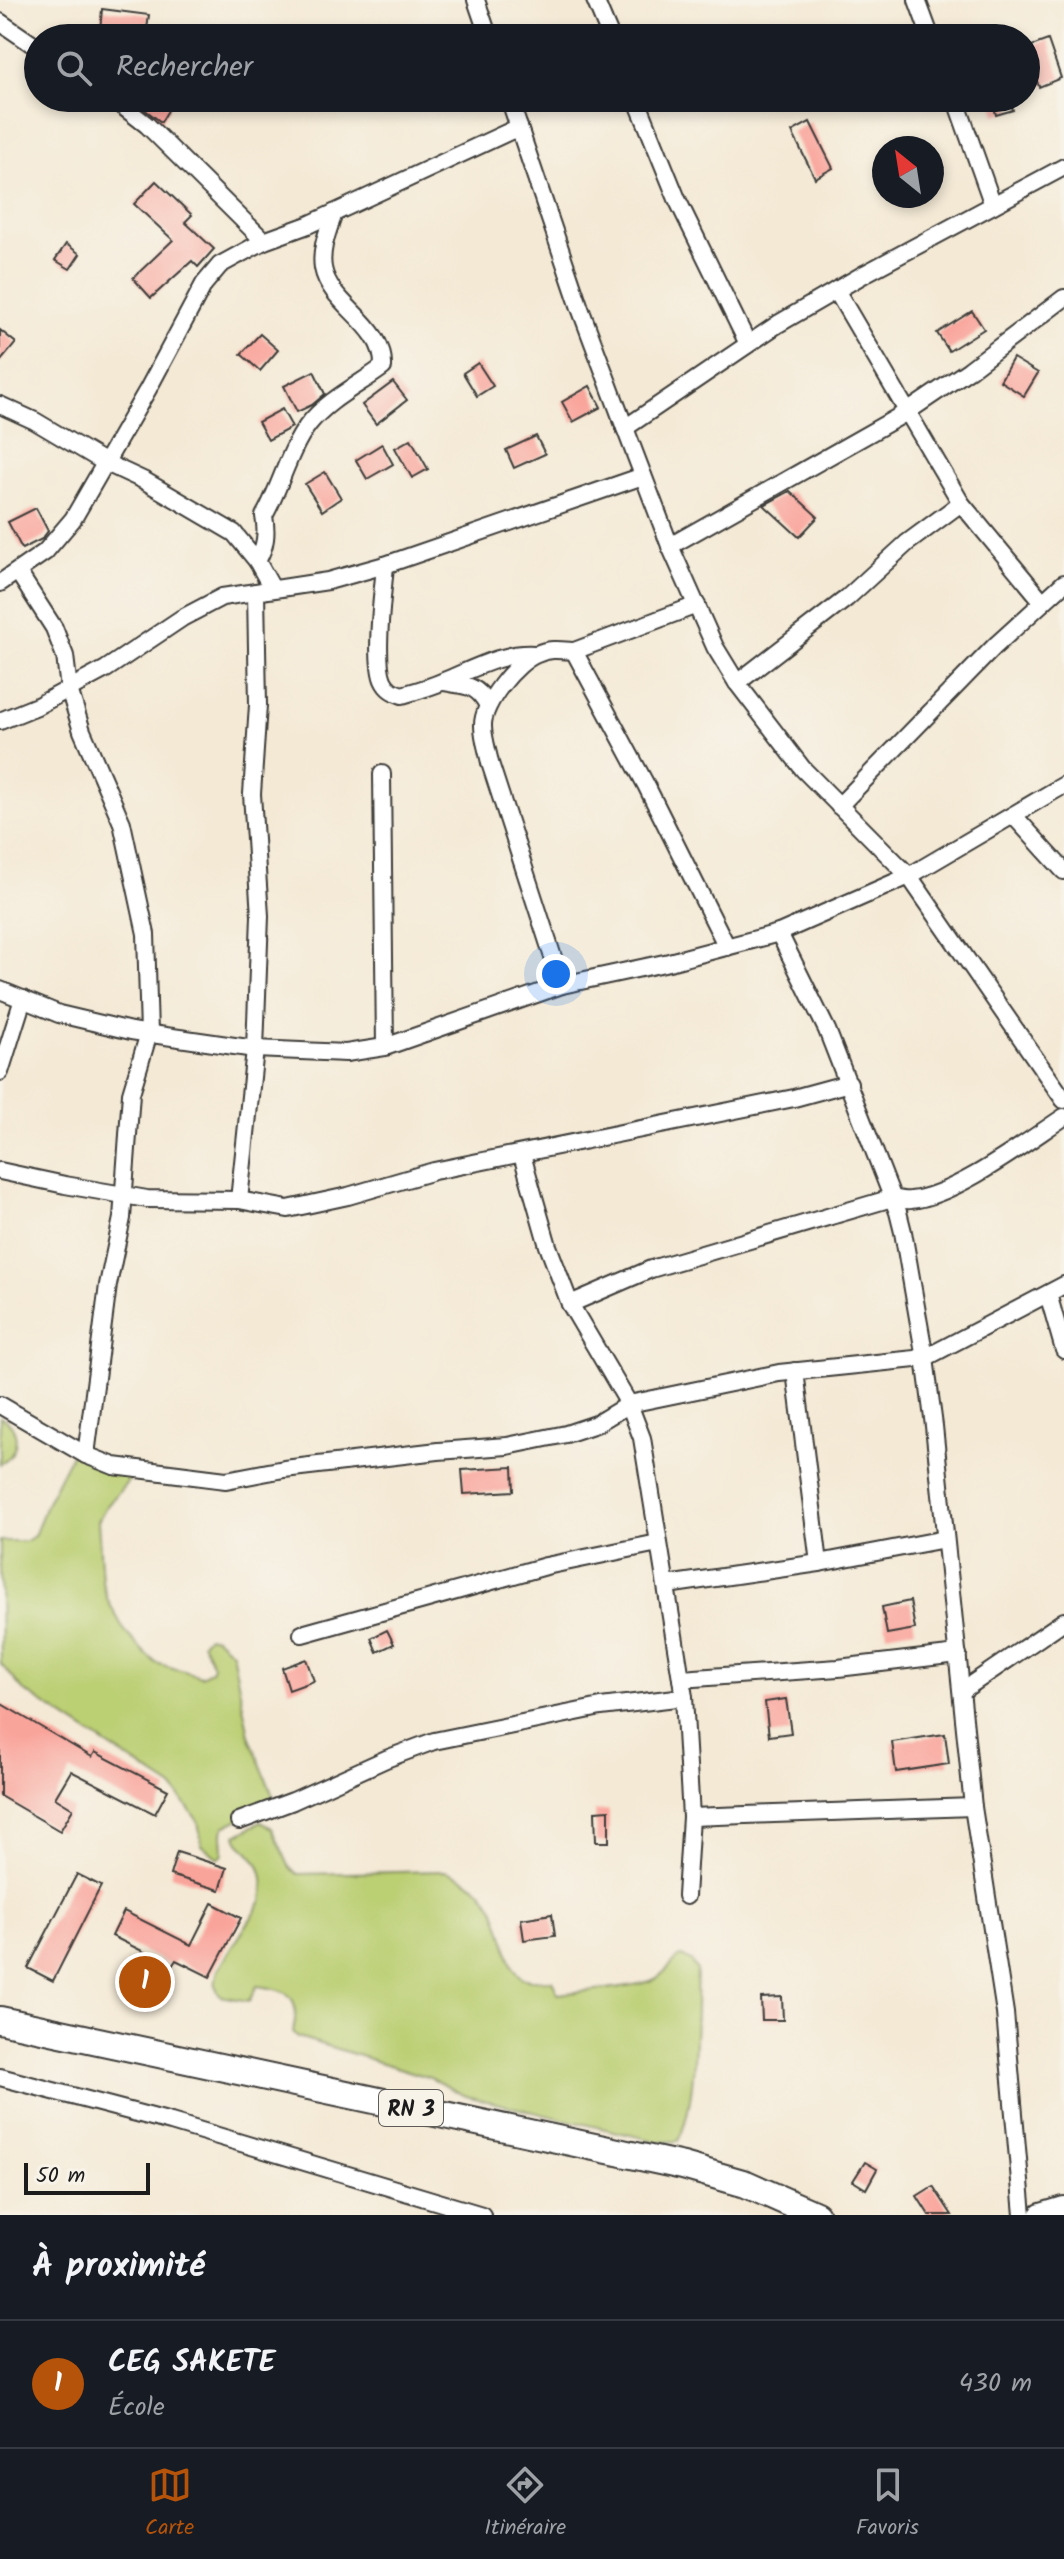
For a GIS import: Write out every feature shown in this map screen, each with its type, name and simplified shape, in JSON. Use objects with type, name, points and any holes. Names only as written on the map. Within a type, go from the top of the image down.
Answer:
[{"type":"main road","name":"RN 3","points":[[0,2020],[683,2166],[746,2184],[816,2215]]},
{"type":"main road","points":[[1041,2215],[1064,2208]]},
{"type":"street","points":[[476,0],[484,24]]},
{"type":"street","points":[[595,0],[605,24]]},
{"type":"street","points":[[917,0],[926,24]]},
{"type":"street","points":[[0,22],[24,38]]},
{"type":"street","points":[[130,112],[264,241]]},
{"type":"street","points":[[514,112],[580,308],[643,476],[715,647],[737,683],[803,769],[909,876],[1064,1100]]},
{"type":"street","points":[[642,112],[677,199],[748,344]]},
{"type":"street","points":[[960,112],[993,205]]},
{"type":"street","points":[[0,583],[45,552],[73,519],[204,284],[220,265],[264,241],[334,213],[519,127]]},
{"type":"street","points":[[625,428],[748,344],[836,290],[1064,167]]},
{"type":"street","points":[[257,561],[264,550],[267,531],[264,516],[306,427],[321,410],[383,367],[383,354],[323,269],[322,250],[334,213]]},
{"type":"street","points":[[836,290],[961,503],[1043,602]]},
{"type":"street","points":[[670,546],[907,412],[969,370],[1064,298]]},
{"type":"street","points":[[0,405],[145,481],[234,533],[257,561],[264,590],[252,794],[260,916],[255,1049],[239,1200]]},
{"type":"street","points":[[0,721],[37,706],[106,669],[182,618],[222,597],[328,581],[385,565],[643,476]]},
{"type":"street","points":[[737,683],[847,598],[907,543],[961,503]]},
{"type":"street","points":[[385,565],[379,665],[391,691],[402,695],[519,653],[534,654],[554,649],[574,651],[697,605]]},
{"type":"street","points":[[18,572],[54,628],[65,656],[69,689],[82,731],[122,823],[146,934],[149,1033],[131,1093],[122,1218],[108,1285],[86,1455]]},
{"type":"street","points":[[839,806],[995,646],[1064,583]]},
{"type":"street","points":[[574,651],[646,785],[727,947]]},
{"type":"street","points":[[534,654],[507,679],[487,704],[482,726],[490,763],[562,985]]},
{"type":"street","points":[[443,682],[471,687],[481,692],[487,704]]},
{"type":"street","points":[[382,774],[385,1047]]},
{"type":"street","points":[[0,990],[59,1014],[149,1033],[255,1049],[346,1053],[385,1047],[562,985],[669,962],[779,933],[909,876],[1064,785]]},
{"type":"street","points":[[1014,816],[1064,871]]},
{"type":"street","points":[[779,933],[827,1030],[849,1083],[903,1232],[934,1426],[973,1807],[1005,2013],[1023,2215]]},
{"type":"street","points":[[0,1072],[23,999]]},
{"type":"street","points":[[0,1171],[147,1199],[239,1200],[288,1209],[348,1196],[434,1171],[794,1098],[849,1083]]},
{"type":"street","points":[[570,1304],[651,1269],[892,1198],[911,1200],[938,1192],[981,1172],[1064,1117]]},
{"type":"street","points":[[522,1155],[548,1246],[570,1304],[629,1404],[642,1438],[684,1697],[691,1817],[686,1896]]},
{"type":"street","points":[[0,1405],[86,1455],[114,1466],[226,1480],[284,1469],[507,1446],[566,1434],[596,1424],[629,1404],[795,1371],[925,1358],[1064,1285]]},
{"type":"street","points":[[1048,1294],[1064,1350]]},
{"type":"street","points":[[795,1371],[819,1563]]},
{"type":"street","points":[[667,1585],[819,1563],[945,1539]]},
{"type":"street","points":[[302,1634],[546,1566],[658,1543]]},
{"type":"street","points":[[963,1690],[1064,1621]]},
{"type":"street","points":[[681,1679],[838,1668],[958,1654]]},
{"type":"street","points":[[239,1821],[434,1741],[601,1707],[684,1697]]},
{"type":"street","points":[[691,1817],[973,1807]]},
{"type":"street","points":[[0,2077],[171,2122],[482,2215]]},
{"type":"green space","points":[[0,1417],[12,1426],[16,1440],[12,1454],[0,1464]]},
{"type":"green space","points":[[72,1453],[131,1478],[98,1521],[102,1581],[108,1601],[126,1633],[156,1663],[201,1676],[211,1671],[213,1665],[202,1642],[208,1636],[216,1638],[232,1652],[249,1735],[273,1796],[262,1808],[224,1827],[223,1854],[218,1858],[202,1845],[198,1821],[173,1788],[23,1690],[1,1664],[0,1541],[26,1541],[34,1536]]},
{"type":"green space","points":[[261,1822],[272,1828],[290,1868],[298,1874],[445,1871],[461,1877],[483,1892],[490,1902],[516,1973],[528,1980],[552,1980],[558,1994],[639,1984],[658,1977],[682,1956],[691,1961],[697,1970],[694,2058],[689,2105],[678,2141],[660,2142],[466,2096],[428,2077],[298,2037],[293,2032],[294,2003],[278,1990],[257,1986],[249,2001],[220,1996],[216,1983],[218,1970],[262,1901],[263,1893],[260,1868],[236,1835]]},
{"type":"building","points":[[102,9],[149,15],[148,24],[101,24]]},
{"type":"building","points":[[1048,40],[1061,78],[1040,87],[1040,43]]},
{"type":"building","points":[[148,112],[167,112],[161,122]]},
{"type":"building","points":[[810,122],[833,168],[815,178],[792,132]]},
{"type":"building","points":[[156,181],[192,215],[185,222],[214,249],[198,267],[192,261],[151,298],[133,278],[173,240],[134,204]]},
{"type":"building","points":[[66,244],[80,254],[70,269],[55,260]]},
{"type":"building","points":[[972,311],[984,329],[949,351],[937,333]]},
{"type":"building","points":[[0,330],[16,343],[0,362]]},
{"type":"building","points":[[260,334],[278,350],[260,371],[241,354]]},
{"type":"building","points":[[1013,358],[1038,373],[1024,396],[1000,381]]},
{"type":"building","points":[[478,363],[493,386],[477,396],[463,373]]},
{"type":"building","points":[[314,371],[325,394],[297,412],[284,386]]},
{"type":"building","points":[[393,382],[407,400],[376,424],[362,405]]},
{"type":"building","points":[[590,386],[601,407],[573,422],[562,402]]},
{"type":"building","points":[[282,409],[292,427],[268,440],[258,422]]},
{"type":"building","points":[[536,436],[545,454],[514,468],[506,450]]},
{"type":"building","points":[[411,439],[428,469],[412,478],[395,448]]},
{"type":"building","points":[[382,444],[393,464],[367,479],[356,460]]},
{"type":"building","points":[[325,472],[341,498],[322,511],[305,484]]},
{"type":"building","points":[[790,491],[818,517],[799,537],[764,505]]},
{"type":"building","points":[[36,508],[48,531],[42,539],[22,549],[8,522]]},
{"type":"building","points":[[513,1467],[514,1491],[464,1494],[462,1470]]},
{"type":"building","points":[[910,1601],[915,1629],[887,1634],[882,1607]]},
{"type":"building","points":[[387,1630],[394,1644],[377,1652],[371,1638]]},
{"type":"building","points":[[306,1659],[314,1681],[289,1690],[282,1668]]},
{"type":"building","points":[[786,1699],[791,1733],[769,1736],[765,1702]]},
{"type":"building","points":[[0,1703],[92,1757],[95,1752],[168,1790],[155,1814],[71,1771],[55,1798],[73,1809],[60,1831],[0,1796]]},
{"type":"building","points":[[945,1734],[949,1764],[896,1772],[892,1742]]},
{"type":"building","points":[[609,1810],[609,1842],[596,1842],[595,1811]]},
{"type":"building","points":[[177,1852],[227,1868],[220,1890],[170,1875]]},
{"type":"building","points":[[77,1874],[101,1886],[53,1981],[28,1968]]},
{"type":"building","points":[[212,1903],[241,1918],[210,1977],[176,1960],[172,1966],[112,1936],[124,1911],[191,1945]]},
{"type":"building","points":[[552,1914],[555,1936],[524,1940],[521,1919]]},
{"type":"building","points":[[782,1997],[783,2020],[762,2020],[761,1998]]},
{"type":"building","points":[[865,2162],[877,2169],[866,2189],[853,2181]]},
{"type":"building","points":[[933,2186],[952,2215],[929,2215],[917,2196]]},
{"type":"place","name":"CEG SAKETE","points":[[145,1982]]}]
